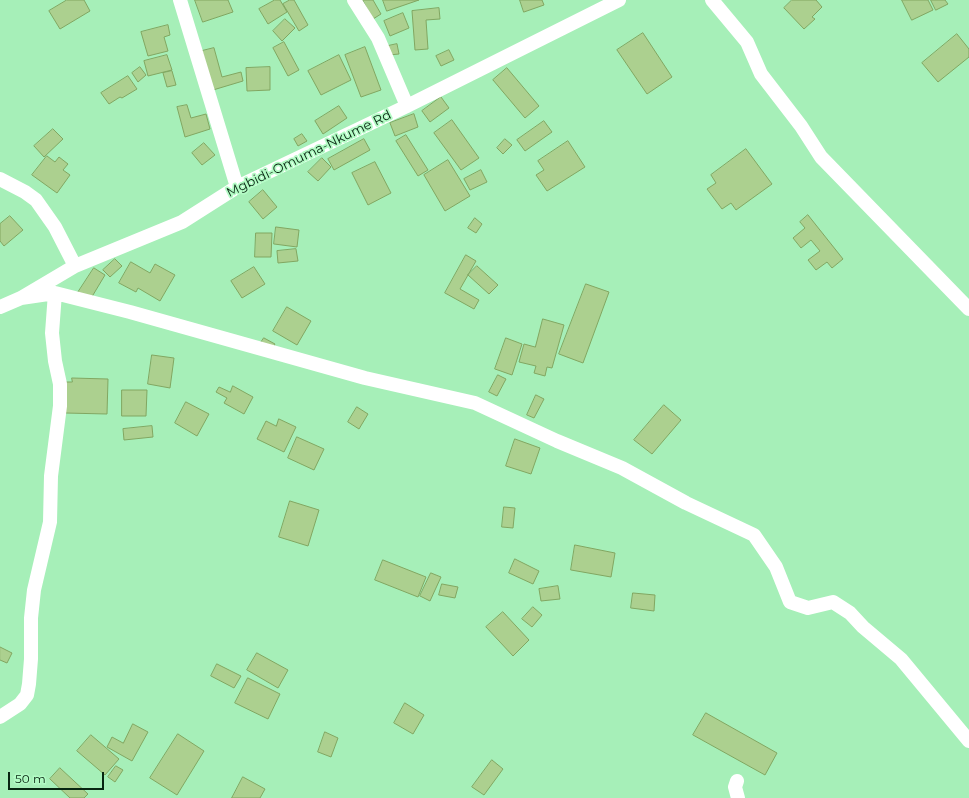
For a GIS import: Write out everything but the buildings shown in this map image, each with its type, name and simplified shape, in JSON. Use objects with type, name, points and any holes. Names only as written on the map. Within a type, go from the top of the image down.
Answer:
[{"type":"street","points":[[180,0],[237,187]]},
{"type":"street","points":[[354,0],[378,38],[407,106]]},
{"type":"street","name":"Mgbidi-Omuma-Nkume Rd","points":[[0,307],[21,298],[75,266],[182,222],[237,187],[407,106],[619,0]]},
{"type":"street","points":[[712,0],[747,42],[761,74],[801,126],[821,156],[969,309]]},
{"type":"street","points":[[0,179],[25,192],[36,200],[55,228],[75,266]]},
{"type":"street","points":[[0,717],[20,704],[27,695],[29,684],[31,659],[31,618],[34,590],[50,522],[51,476],[60,406],[60,384],[55,361],[52,333],[55,293]]},
{"type":"street","points":[[21,298],[55,293],[130,312],[365,378],[475,403],[557,441],[622,468],[686,502],[754,535],[776,567],[790,602],[808,608],[833,602],[850,613],[863,627],[901,659],[969,741]]},
{"type":"street","points":[[737,781],[735,788],[738,798]]}]
